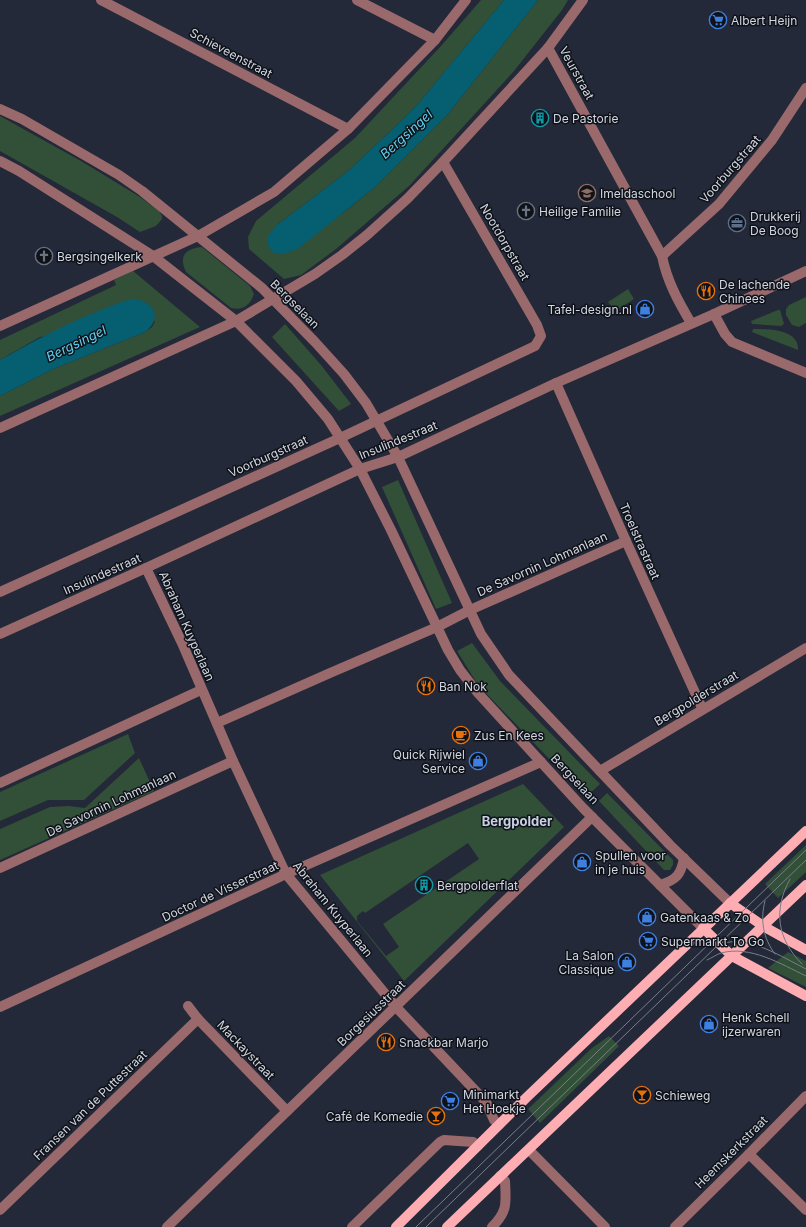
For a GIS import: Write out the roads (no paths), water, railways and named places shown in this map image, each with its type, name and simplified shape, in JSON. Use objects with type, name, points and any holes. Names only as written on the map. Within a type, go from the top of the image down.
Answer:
[{"type":"main road","points":[[396,1227],[499,1125],[806,831]]},
{"type":"main road","points":[[447,1227],[806,884]]},
{"type":"main road","name":"Bergselaan","points":[[730,903],[763,926],[806,950]]},
{"type":"main road","name":"Bergselaan","points":[[703,928],[732,956],[806,996]]},
{"type":"street","name":"Schieveenstraat","points":[[101,0],[348,129]]},
{"type":"street","points":[[358,0],[435,40]]},
{"type":"street","points":[[0,326],[198,236],[274,192],[348,129],[435,40],[466,0]]},
{"type":"street","points":[[0,428],[236,320],[315,274],[366,235],[407,199],[444,162],[548,48],[583,0]]},
{"type":"street","name":"Veurstraat","points":[[548,48],[662,256],[666,273],[679,302],[691,323]]},
{"type":"street","name":"Voorburgstraat","points":[[662,256],[719,204],[772,140],[806,88]]},
{"type":"street","name":"Bergselaan","points":[[0,109],[22,119],[119,175],[142,191],[273,298],[315,342],[344,374],[366,403],[398,457],[481,634],[509,675],[684,858],[730,903]]},
{"type":"street","name":"Bergselaan","points":[[0,161],[19,171],[153,256],[236,320],[296,381],[328,420],[360,469],[391,530],[448,650],[460,670],[477,692],[592,817],[703,928]]},
{"type":"street","name":"Nootdorpstraat","points":[[444,162],[537,325],[541,336]]},
{"type":"street","name":"Insulindestraat","points":[[0,634],[360,469],[398,457],[556,383],[714,314],[806,271]]},
{"type":"street","points":[[714,314],[725,334],[732,342],[806,372]]},
{"type":"street","name":"Voorburgstraat","points":[[0,592],[340,438],[375,420],[528,350],[535,346],[541,336]]},
{"type":"street","name":"Troelstrastraat","points":[[556,383],[702,708]]},
{"type":"street","name":"De Savornin Lohmanlaan","points":[[470,610],[626,541]]},
{"type":"street","name":"Abraham Kuyperlaan","points":[[146,568],[182,643],[233,761],[286,874],[396,1007],[486,1102],[494,1120],[499,1125]]},
{"type":"street","points":[[217,724],[437,627],[470,610]]},
{"type":"street","name":"Bergpolderstraat","points":[[600,770],[702,708],[806,648]]},
{"type":"street","points":[[0,783],[202,690]]},
{"type":"street","name":"De Savornin Lohmanlaan","points":[[0,868],[233,761]]},
{"type":"street","name":"Doctor de Visserstraat","points":[[0,1007],[286,874],[541,762]]},
{"type":"street","name":"Borgesiusstraat","points":[[167,1227],[592,817]]},
{"type":"street","points":[[660,885],[671,881],[682,871],[684,858]]},
{"type":"street","name":"Mackaystraat","points":[[188,1006],[198,1019],[286,1111]]},
{"type":"street","name":"Fransen van de Puttestraat","points":[[0,1210],[198,1019]]},
{"type":"street","name":"Heemskerkstraat","points":[[675,1227],[750,1154],[806,1096]]},
{"type":"street","points":[[352,1227],[440,1142],[444,1140],[473,1142],[478,1146]]},
{"type":"street","points":[[528,1150],[605,1227]]},
{"type":"street","points":[[750,1154],[806,1210]]},
{"type":"street","points":[[492,1227],[501,1218],[504,1209],[505,1181],[500,1176]]},
{"type":"water","name":"Bergsingel","points":[[504,0],[538,0],[448,114],[374,188],[299,248],[284,254],[275,253],[269,249],[267,237],[277,225],[347,172],[398,124],[418,104]]},
{"type":"water","name":"Bergsingel","points":[[134,299],[147,303],[154,311],[154,322],[145,332],[53,369],[0,396],[0,360],[70,323],[124,301]]},
{"type":"tram line","points":[[416,1227],[806,850]]},
{"type":"tram line","points":[[426,1227],[806,860]]},
{"type":"tram line","points":[[790,879],[781,902],[780,924],[787,945],[802,964]]},
{"type":"tram line","points":[[765,901],[763,915],[765,935],[775,954]]},
{"type":"tram line","points":[[720,944],[728,942],[742,942],[758,946],[806,969]]},
{"type":"tram line","points":[[707,960],[721,953],[732,951],[743,952],[776,961],[806,976]]},
{"type":"place","name":"Albert Heijn","points":[[718,20]]},
{"type":"place","name":"De Pastorie","points":[[540,118]]},
{"type":"place","name":"Imeldaschool","points":[[587,193]]},
{"type":"place","name":"Heilige Familie","points":[[526,211]]},
{"type":"place","name":"Drukkerij De Boog","points":[[737,223]]},
{"type":"place","name":"Bergsingelkerk","points":[[44,256]]},
{"type":"place","name":"De lachende Chinees","points":[[706,291]]},
{"type":"place","name":"Tafel-design.nl","points":[[645,309]]},
{"type":"place","name":"Ban Nok","points":[[426,686]]},
{"type":"place","name":"Zus En Kees","points":[[461,735]]},
{"type":"place","name":"Quick Rijwiel Service","points":[[478,761]]},
{"type":"place","name":"Spullen voor in je huis","points":[[582,862]]},
{"type":"place","name":"Bergpolderflat","points":[[424,885]]},
{"type":"place","name":"Gatenkaas & Zo","points":[[647,917]]},
{"type":"place","name":"Supermarkt To Go","points":[[648,941]]},
{"type":"place","name":"La Salon Classique","points":[[627,962]]},
{"type":"place","name":"Henk Schell ijzerwaren","points":[[709,1024]]},
{"type":"place","name":"Snackbar Marjo","points":[[386,1042]]},
{"type":"place","name":"Schieweg","points":[[642,1095]]},
{"type":"place","name":"Minimarkt Het Hoekje","points":[[450,1101]]},
{"type":"place","name":"Café de Komedie","points":[[436,1116]]},
{"type":"district","name":"Bergpolder","points":[[517,821]]}]
